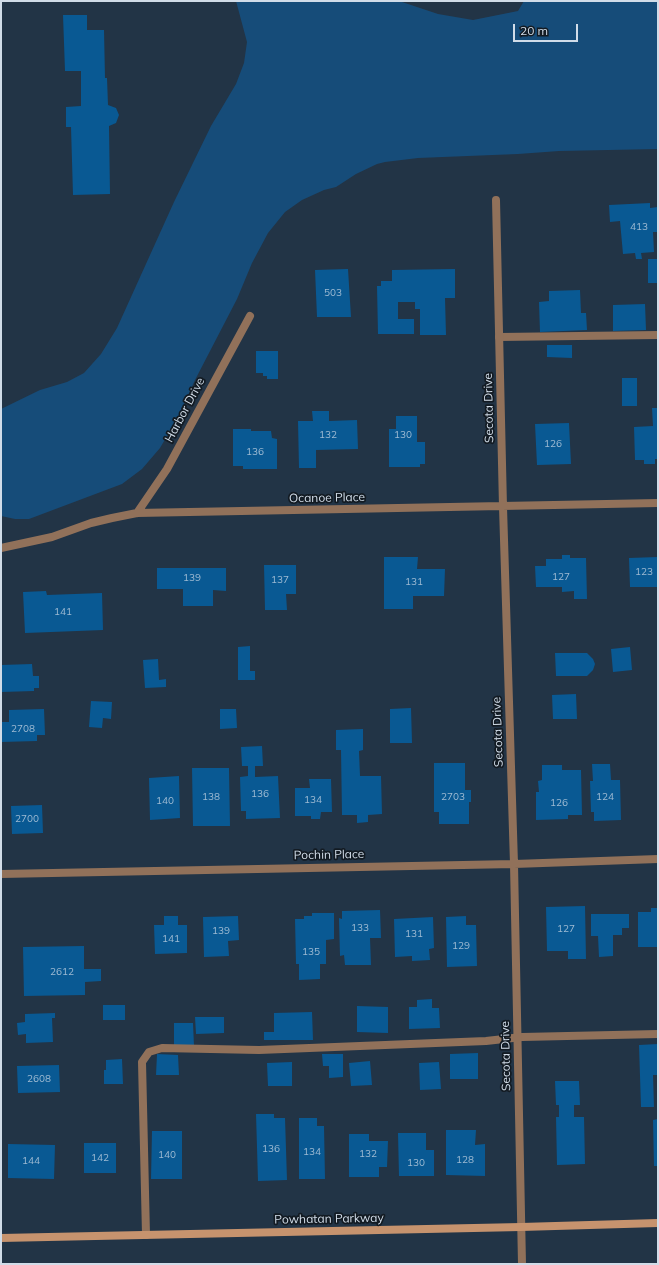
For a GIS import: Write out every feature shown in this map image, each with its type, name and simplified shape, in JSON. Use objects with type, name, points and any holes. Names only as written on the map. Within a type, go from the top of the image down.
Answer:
[{"type":"main road","name":"Powhatan Parkway","points":[[1,1238],[658,1223]]},
{"type":"street","name":"Secota Drive","points":[[496,200],[503,507],[514,864],[522,1264]]},
{"type":"street","name":"Harbor Drive","points":[[137,513],[167,469],[250,316]]},
{"type":"street","points":[[499,337],[658,335]]},
{"type":"street","name":"Ocanoe Place","points":[[1,548],[34,542],[112,518],[137,513],[658,503]]},
{"type":"street","name":"Pochin Place","points":[[1,874],[514,864],[658,859]]},
{"type":"street","points":[[146,1235],[142,1062],[149,1052],[162,1048],[259,1050],[470,1042],[518,1037],[658,1034]]},
{"type":"water","points":[[236,1],[399,1],[438,14],[473,20],[518,11],[524,1],[658,1],[658,149],[559,151],[418,158],[385,162],[377,164],[356,174],[336,187],[324,190],[302,200],[285,212],[268,233],[177,419],[160,448],[142,469],[122,484],[29,519],[15,519],[1,516],[1,409],[40,390],[67,382],[84,373],[101,354],[117,328],[174,202],[211,126],[236,84],[244,63],[247,42]]},
{"type":"building","points":[[63,15],[87,15],[87,30],[104,30],[105,78],[107,78],[108,105],[116,108],[119,115],[116,123],[109,126],[110,194],[73,195],[71,127],[66,127],[66,107],[81,106],[81,71],[65,71]]},
{"type":"building","points":[[650,203],[650,208],[658,207],[658,232],[653,232],[654,252],[641,253],[642,259],[636,259],[635,253],[623,254],[620,221],[610,222],[609,205]]},
{"type":"building","points":[[648,259],[658,259],[658,283],[648,283]]},
{"type":"building","points":[[348,269],[351,317],[317,317],[315,270]]},
{"type":"building","points":[[455,269],[455,298],[445,298],[446,335],[420,335],[420,309],[415,309],[415,302],[398,302],[398,319],[414,319],[414,334],[378,334],[377,286],[381,286],[381,281],[392,281],[392,270]]},
{"type":"building","points":[[580,290],[581,313],[586,313],[587,330],[540,332],[539,302],[549,301],[549,291]]},
{"type":"building","points":[[645,304],[646,330],[613,331],[613,305]]},
{"type":"building","points":[[547,345],[572,345],[572,358],[547,357]]},
{"type":"building","points":[[256,351],[278,351],[278,379],[267,379],[267,376],[263,376],[263,373],[256,373]]},
{"type":"building","points":[[622,378],[637,378],[637,406],[622,406]]},
{"type":"building","points":[[652,408],[658,408],[658,459],[655,459],[655,464],[644,464],[644,460],[635,460],[634,427],[653,426]]},
{"type":"building","points":[[312,411],[329,411],[329,421],[357,420],[358,449],[316,450],[316,468],[299,468],[298,421],[313,421]]},
{"type":"building","points":[[396,416],[417,416],[417,442],[425,442],[425,464],[420,464],[420,467],[389,467],[389,429],[396,429]]},
{"type":"building","points":[[569,423],[571,464],[537,465],[535,424]]},
{"type":"building","points":[[233,429],[271,431],[272,438],[277,439],[277,469],[243,469],[243,466],[233,466]]},
{"type":"building","points":[[562,555],[570,555],[570,558],[586,558],[587,599],[574,599],[574,591],[562,592],[562,587],[536,587],[535,566],[546,566],[546,559],[562,559]]},
{"type":"building","points":[[384,557],[418,557],[417,569],[445,569],[444,596],[413,596],[413,609],[384,609]]},
{"type":"building","points":[[658,557],[658,587],[630,587],[629,558]]},
{"type":"building","points":[[264,565],[296,565],[296,594],[286,594],[287,610],[265,610]]},
{"type":"building","points":[[157,568],[226,568],[226,591],[213,590],[213,606],[183,606],[183,589],[157,589]]},
{"type":"building","points":[[46,591],[47,595],[102,593],[103,630],[25,633],[23,592]]},
{"type":"building","points":[[250,646],[250,671],[255,671],[255,680],[238,680],[238,647]]},
{"type":"building","points":[[630,647],[632,670],[613,672],[611,649]]},
{"type":"building","points":[[555,653],[587,653],[593,659],[595,664],[593,670],[587,676],[556,676]]},
{"type":"building","points":[[158,659],[159,680],[166,679],[166,687],[145,688],[143,660]]},
{"type":"building","points":[[32,664],[33,676],[39,676],[39,688],[34,688],[34,691],[1,692],[1,665]]},
{"type":"building","points":[[576,694],[577,719],[553,719],[552,695]]},
{"type":"building","points":[[91,701],[112,702],[111,719],[103,718],[102,728],[89,727]]},
{"type":"building","points":[[411,708],[412,743],[390,743],[390,709]]},
{"type":"building","points":[[44,709],[45,735],[37,735],[37,741],[1,742],[1,722],[9,722],[9,710]]},
{"type":"building","points":[[220,709],[236,709],[237,728],[220,729]]},
{"type":"building","points":[[363,729],[363,750],[359,751],[360,776],[381,776],[382,814],[368,815],[368,822],[357,823],[357,815],[342,815],[341,750],[336,750],[336,730]]},
{"type":"building","points":[[262,746],[263,766],[255,766],[255,777],[278,776],[280,818],[246,819],[246,811],[241,811],[240,777],[248,776],[248,766],[242,766],[241,747]]},
{"type":"building","points":[[434,763],[465,763],[465,790],[471,790],[471,802],[469,802],[469,824],[439,824],[439,812],[434,812]]},
{"type":"building","points":[[592,764],[610,764],[611,780],[620,780],[621,820],[594,821],[594,812],[591,812],[590,781],[593,781]]},
{"type":"building","points":[[542,765],[562,765],[562,770],[581,770],[582,815],[568,815],[568,819],[536,820],[536,792],[539,792],[538,781],[542,780]]},
{"type":"building","points":[[192,768],[229,768],[230,826],[193,826]]},
{"type":"building","points":[[179,776],[180,818],[150,820],[149,778]]},
{"type":"building","points":[[309,779],[331,779],[332,812],[321,812],[320,819],[311,819],[311,816],[295,816],[295,788],[310,788]]},
{"type":"building","points":[[42,805],[43,833],[12,834],[11,806]]},
{"type":"building","points":[[585,906],[586,959],[568,959],[568,951],[547,951],[546,907]]},
{"type":"building","points":[[651,908],[658,908],[658,947],[638,947],[638,912],[651,912]]},
{"type":"building","points":[[380,910],[381,938],[370,938],[371,965],[345,965],[344,955],[340,956],[339,918],[342,919],[342,911]]},
{"type":"building","points":[[312,913],[334,913],[334,939],[326,940],[326,964],[320,964],[320,979],[299,980],[299,964],[296,964],[295,919],[304,919],[304,916],[312,916]]},
{"type":"building","points":[[591,914],[629,914],[629,928],[622,928],[622,935],[613,935],[613,956],[599,957],[598,936],[591,936]]},
{"type":"building","points":[[164,916],[178,916],[178,925],[187,925],[187,953],[155,954],[154,925],[164,925]]},
{"type":"building","points":[[238,916],[239,940],[228,941],[229,956],[204,957],[203,917]]},
{"type":"building","points":[[466,916],[466,925],[476,925],[477,966],[447,967],[446,917]]},
{"type":"building","points":[[433,917],[434,948],[429,949],[430,960],[412,961],[412,956],[395,957],[394,919]]},
{"type":"building","points":[[84,946],[84,969],[101,969],[101,981],[85,982],[85,995],[24,996],[23,947]]},
{"type":"building","points":[[432,999],[432,1008],[439,1008],[440,1028],[409,1029],[409,1007],[417,1007],[417,1000]]},
{"type":"building","points":[[103,1005],[125,1005],[125,1020],[103,1020]]},
{"type":"building","points":[[357,1006],[388,1007],[388,1033],[357,1032]]},
{"type":"building","points":[[312,1012],[313,1040],[264,1040],[264,1032],[274,1032],[274,1013]]},
{"type":"building","points":[[55,1013],[55,1018],[52,1018],[53,1042],[26,1043],[26,1034],[18,1035],[17,1023],[25,1022],[25,1014]]},
{"type":"building","points":[[195,1017],[224,1017],[224,1033],[196,1034]]},
{"type":"building","points":[[174,1023],[193,1023],[194,1046],[174,1047]]},
{"type":"building","points":[[658,1044],[658,1075],[653,1075],[654,1107],[641,1107],[639,1045]]},
{"type":"building","points":[[478,1053],[478,1079],[450,1079],[450,1054]]},
{"type":"building","points":[[157,1054],[178,1055],[179,1075],[156,1075]]},
{"type":"building","points":[[322,1054],[343,1054],[343,1077],[329,1078],[329,1066],[323,1066]]},
{"type":"building","points":[[122,1059],[123,1084],[104,1084],[106,1060]]},
{"type":"building","points":[[370,1061],[372,1085],[351,1086],[349,1063]]},
{"type":"building","points":[[292,1062],[292,1086],[268,1086],[267,1063]]},
{"type":"building","points":[[439,1062],[441,1089],[420,1090],[419,1063]]},
{"type":"building","points":[[59,1065],[60,1092],[18,1093],[17,1066]]},
{"type":"building","points":[[555,1081],[579,1081],[580,1105],[574,1105],[574,1117],[584,1117],[585,1164],[557,1165],[556,1117],[559,1117],[559,1105],[556,1105]]},
{"type":"building","points":[[256,1114],[274,1114],[274,1118],[285,1118],[287,1180],[258,1181]]},
{"type":"building","points":[[299,1118],[317,1118],[317,1126],[324,1126],[325,1179],[299,1179]]},
{"type":"building","points":[[658,1119],[658,1166],[654,1166],[653,1120]]},
{"type":"building","points":[[446,1130],[476,1130],[475,1145],[485,1144],[485,1176],[446,1175]]},
{"type":"building","points":[[152,1131],[182,1131],[182,1179],[151,1179]]},
{"type":"building","points":[[398,1133],[426,1133],[426,1150],[434,1150],[434,1176],[399,1176]]},
{"type":"building","points":[[349,1134],[369,1134],[369,1141],[388,1141],[387,1167],[379,1167],[379,1177],[349,1177]]},
{"type":"building","points":[[84,1143],[116,1143],[116,1173],[84,1173]]},
{"type":"building","points":[[8,1144],[55,1145],[54,1179],[8,1178]]}]
